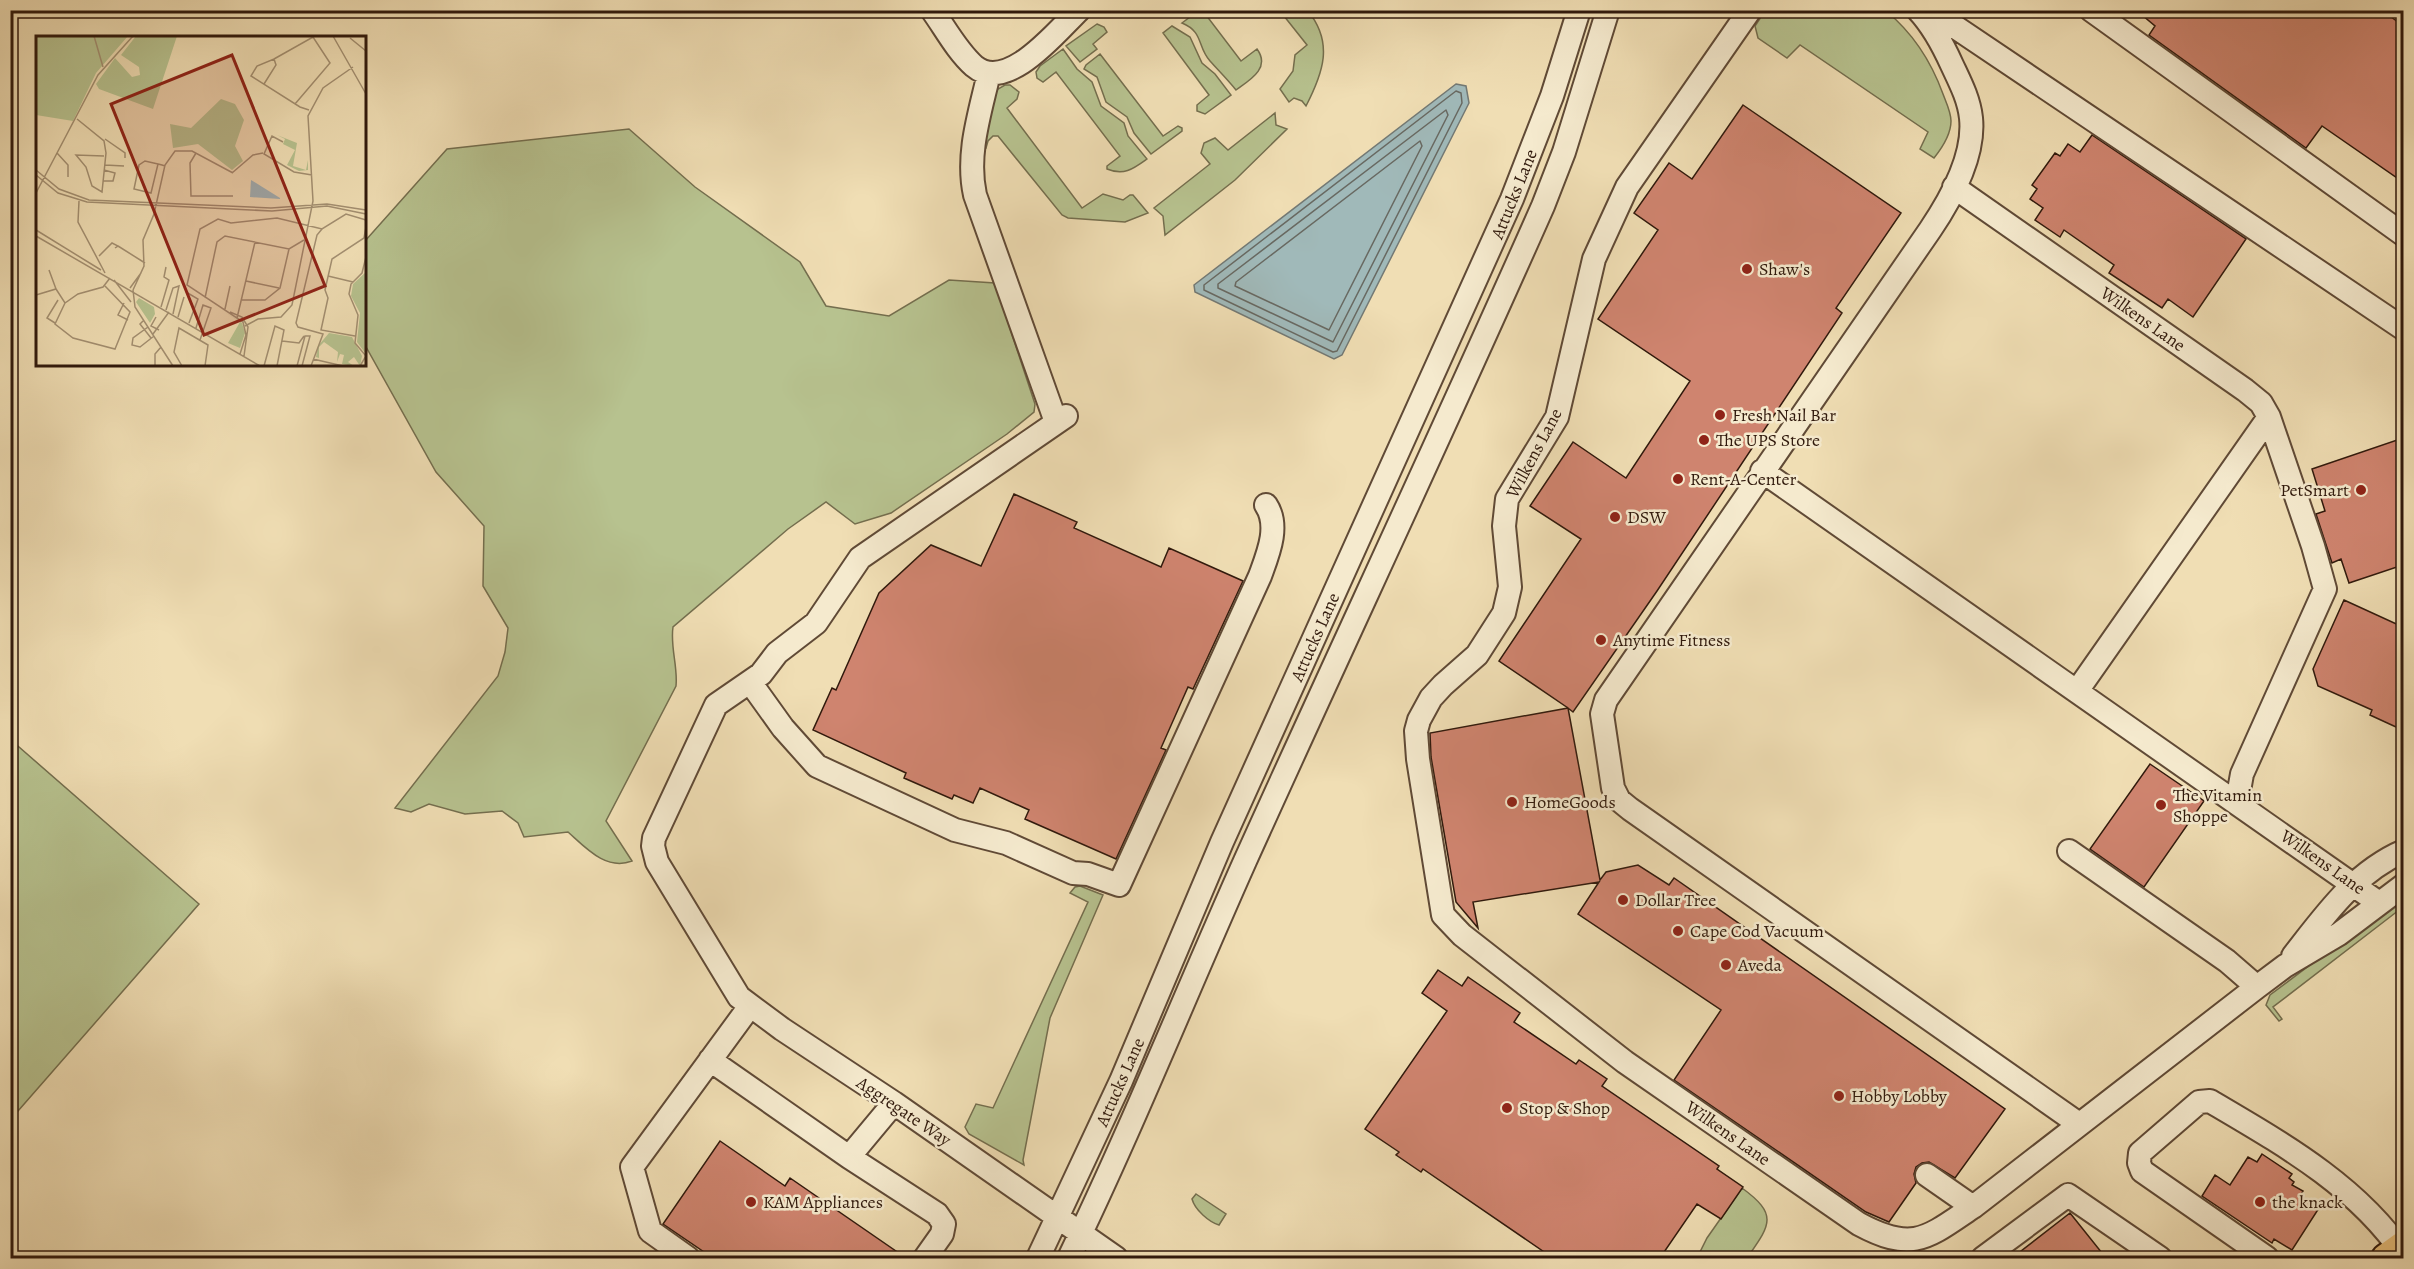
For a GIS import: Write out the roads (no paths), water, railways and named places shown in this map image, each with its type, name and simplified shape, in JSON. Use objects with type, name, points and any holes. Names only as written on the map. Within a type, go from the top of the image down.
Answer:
[{"type":"street","points":[[932,10],[973,65],[988,73],[1005,72],[1014,68],[1055,35],[1079,10]]},
{"type":"street","name":"Attucks Lane","points":[[1038,1258],[1130,1061],[1218,852],[1499,231],[1552,96],[1579,10]]},
{"type":"street","name":"Attucks Lane","points":[[1069,1258],[1146,1089],[1222,911],[1543,206],[1564,152],[1608,10]]},
{"type":"street","name":"Wilkens Lane","points":[[1750,10],[1627,187],[1603,238],[1594,259],[1557,417],[1508,499],[1504,526],[1510,588],[1504,613],[1477,655],[1431,698],[1419,720],[1416,731],[1418,759],[1443,915],[1462,935],[1625,1062],[1859,1224],[1890,1239],[1911,1240],[1933,1234],[1973,1207],[2285,966]]},
{"type":"street","points":[[1918,10],[1941,43],[1968,104],[1971,119],[1969,147],[1954,187],[1937,220],[1606,700],[1602,714],[1613,788],[1619,800],[2079,1124]]},
{"type":"street","points":[[1930,10],[2403,329]]},
{"type":"street","points":[[2091,10],[2403,235]]},
{"type":"street","points":[[988,73],[972,156],[971,174],[983,216],[1061,419],[860,558],[816,623],[777,653],[761,674],[750,682],[783,728],[817,766],[955,830],[1006,843],[1073,873],[1088,874],[1119,885],[1264,566],[1273,521],[1266,505]]},
{"type":"street","name":"Wilkens Lane","points":[[1954,187],[2245,390],[2261,403],[2269,417],[2313,546],[2325,590],[2242,774],[2237,802]]},
{"type":"street","points":[[2077,691],[2269,417]]},
{"type":"street","name":"Wilkens Lane","points":[[1762,471],[2354,883],[2379,903]]},
{"type":"street","name":"Aggregate Way","points":[[750,682],[713,710],[654,838],[653,846],[657,862],[722,971],[736,993],[750,1006],[1116,1258]]},
{"type":"street","points":[[2069,851],[2227,962],[2257,987]]},
{"type":"street","points":[[2285,966],[2354,883],[2374,866],[2403,851]]},
{"type":"street","points":[[2285,966],[2339,934],[2403,885]]},
{"type":"street","points":[[688,1258],[651,1231],[632,1167],[750,1006]]},
{"type":"street","points":[[710,1060],[849,1157],[937,1214],[944,1224],[942,1234],[925,1258]]},
{"type":"street","points":[[2267,1258],[2142,1171],[2139,1163],[2140,1153],[2199,1102],[2210,1101],[2301,1155],[2345,1191],[2374,1220],[2398,1252]]},
{"type":"street","points":[[849,1157],[894,1103]]},
{"type":"street","points":[[1927,1175],[1973,1207]]},
{"type":"street","points":[[1983,1258],[2068,1195],[2160,1258]]},
{"type":"water","points":[[1456,84],[1466,86],[1469,103],[1342,355],[1334,359],[1195,292],[1194,285]]},
{"type":"place","name":"Shaw's","points":[[1747,269]]},
{"type":"place","name":"Fresh Nail Bar","points":[[1720,415]]},
{"type":"place","name":"The UPS Store","points":[[1704,440]]},
{"type":"place","name":"Rent-A-Center","points":[[1678,479]]},
{"type":"place","name":"PetSmart","points":[[2361,490]]},
{"type":"place","name":"DSW","points":[[1615,517]]},
{"type":"place","name":"Anytime Fitness","points":[[1601,640]]},
{"type":"place","name":"HomeGoods","points":[[1512,802]]},
{"type":"place","name":"The Vitamin Shoppe","points":[[2161,805]]},
{"type":"place","name":"Dollar Tree","points":[[1623,900]]},
{"type":"place","name":"Cape Cod Vacuum","points":[[1678,931]]},
{"type":"place","name":"Aveda","points":[[1726,965]]},
{"type":"place","name":"Hobby Lobby","points":[[1839,1096]]},
{"type":"place","name":"Stop & Shop","points":[[1507,1108]]},
{"type":"place","name":"KAM Appliances","points":[[751,1202]]},
{"type":"place","name":"the knack","points":[[2260,1202]]}]
